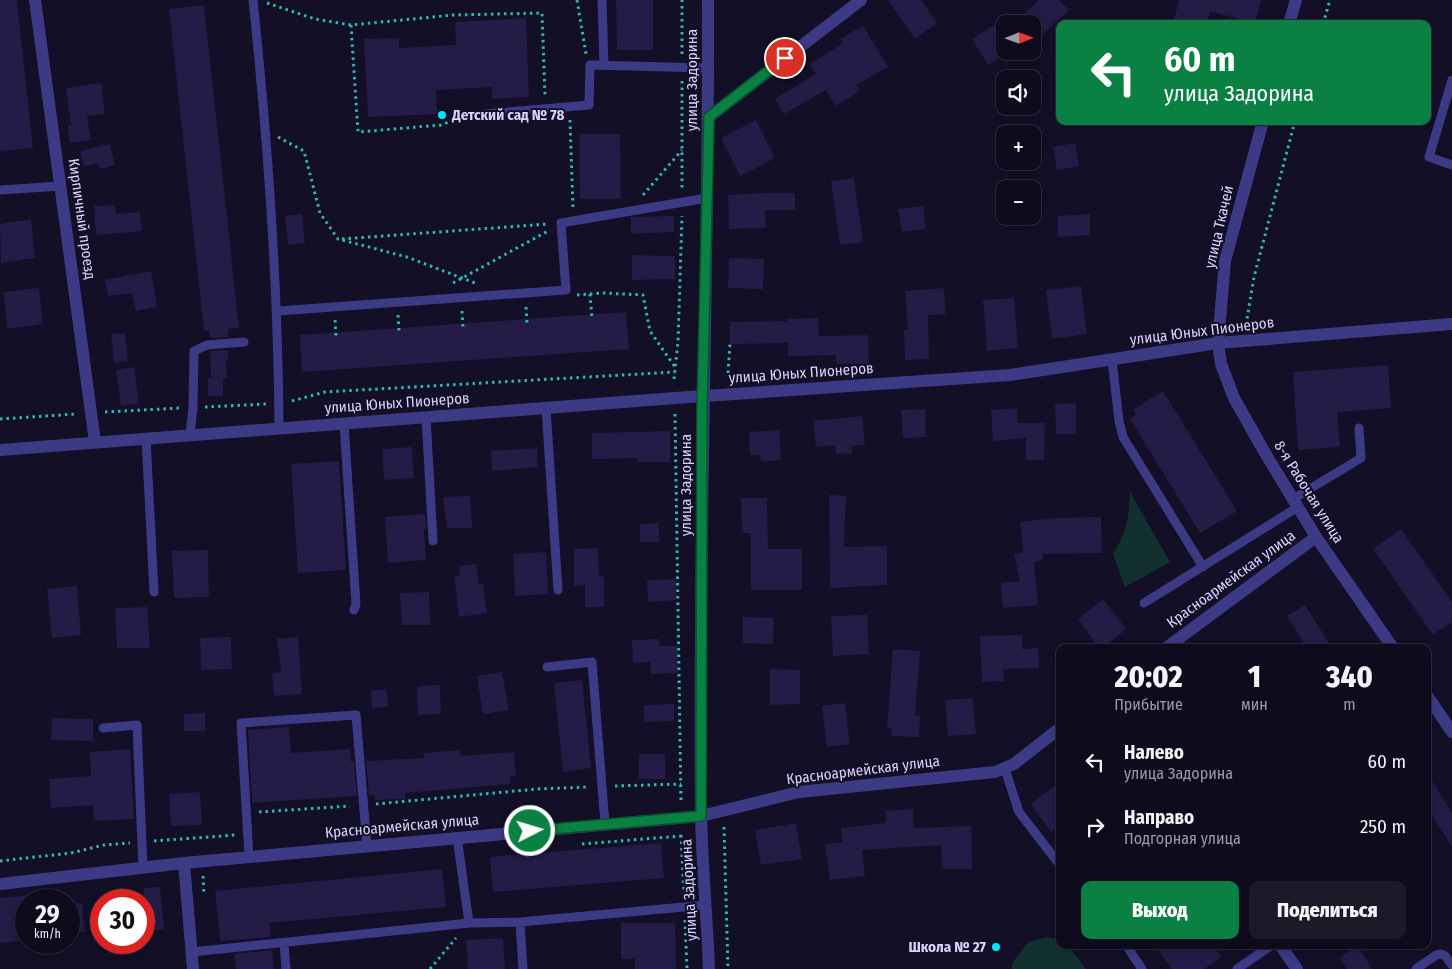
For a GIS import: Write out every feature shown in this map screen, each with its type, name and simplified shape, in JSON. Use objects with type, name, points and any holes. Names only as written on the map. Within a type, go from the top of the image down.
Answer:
[{"type":"street","name":"Кирпичный проезд","points":[[35,0],[95,442]]},
{"type":"street","name":"улица Задорина","points":[[708,0],[709,117],[703,396],[701,816],[709,969]]},
{"type":"street","points":[[709,117],[861,0]]},
{"type":"street","points":[[1290,20],[1296,0]]},
{"type":"street","name":"улица Ткачей","points":[[1218,343],[1225,261],[1262,125]]},
{"type":"street","name":"улица Юных Пионеров","points":[[0,450],[279,427],[344,424],[703,396],[1010,375],[1218,343],[1452,324]]},
{"type":"street","name":"8-я Рабочая улица","points":[[1218,343],[1221,364],[1234,398],[1316,536],[1390,644]]},
{"type":"street","name":"Красноармейская улица","points":[[1171,644],[1316,536]]},
{"type":"street","points":[[1431,701],[1452,732]]},
{"type":"street","name":"Красноармейская улица","points":[[0,884],[184,863],[701,816],[799,792],[995,772],[1014,764],[1056,731]]},
{"type":"street","points":[[184,863],[194,969]]},
{"type":"street","points":[[1283,949],[1297,969]]},
{"type":"lane","points":[[253,0],[266,130],[278,311],[279,427]]},
{"type":"lane","points":[[602,0],[604,65]]},
{"type":"lane","points":[[463,116],[589,105],[590,65],[708,68]]},
{"type":"lane","points":[[1452,80],[1429,157],[1452,166]]},
{"type":"lane","points":[[0,190],[61,186]]},
{"type":"lane","points":[[278,311],[502,293],[566,290],[561,223],[707,198]]},
{"type":"lane","points":[[190,435],[194,351],[207,345],[244,342]]},
{"type":"lane","points":[[1112,360],[1119,422],[1123,437],[1203,567]]},
{"type":"lane","points":[[546,408],[558,590]]},
{"type":"lane","points":[[426,417],[433,541]]},
{"type":"lane","points":[[344,424],[356,604],[354,610]]},
{"type":"lane","points":[[1144,603],[1203,567],[1361,458],[1359,428]]},
{"type":"lane","points":[[146,438],[154,592]]},
{"type":"lane","points":[[547,668],[592,662],[604,824]]},
{"type":"lane","points":[[248,857],[241,723],[356,715],[367,846]]},
{"type":"lane","points":[[103,728],[137,725],[143,868]]},
{"type":"lane","points":[[1005,769],[1019,812],[1056,860]]},
{"type":"lane","points":[[456,838],[469,923]]},
{"type":"lane","points":[[192,952],[469,923],[520,922],[706,905]]},
{"type":"lane","points":[[520,922],[523,969]]},
{"type":"lane","points":[[284,943],[286,969]]},
{"type":"lane","points":[[1129,949],[1142,969]]},
{"type":"lane","points":[[1237,969],[1266,949]]},
{"type":"lane","points":[[1416,969],[1436,955],[1441,954],[1446,956],[1452,965]]},
{"type":"path","points":[[577,0],[584,49],[590,65]]},
{"type":"path","points":[[674,379],[678,342],[682,202],[682,0]]},
{"type":"path","points":[[1324,20],[1330,0]]},
{"type":"path","points":[[265,3],[315,19],[351,25],[453,15],[542,13],[546,109]]},
{"type":"path","points":[[351,25],[358,132],[441,125],[463,116]]},
{"type":"path","points":[[570,107],[573,221]]},
{"type":"path","points":[[1243,341],[1254,277],[1293,125]]},
{"type":"path","points":[[266,130],[304,151],[320,212],[338,239],[407,256],[502,293]]},
{"type":"path","points":[[629,211],[682,150]]},
{"type":"path","points":[[338,239],[561,223]]},
{"type":"path","points":[[446,287],[561,223]]},
{"type":"path","points":[[603,293],[643,295],[650,331],[674,367]]},
{"type":"path","points":[[590,294],[592,319]]},
{"type":"path","points":[[526,298],[528,323]]},
{"type":"path","points":[[461,303],[463,328]]},
{"type":"path","points":[[398,308],[399,332]]},
{"type":"path","points":[[335,312],[336,337]]},
{"type":"path","points":[[728,373],[730,344]]},
{"type":"path","points":[[0,419],[91,412],[279,404],[325,392],[675,372]]},
{"type":"path","points":[[675,414],[681,817],[687,969]]},
{"type":"path","points":[[246,813],[364,805],[537,789],[681,784]]},
{"type":"path","points":[[724,827],[728,969]]},
{"type":"path","points":[[0,861],[71,853],[104,845],[247,834]]},
{"type":"path","points":[[430,969],[469,923]]},
{"type":"green space","points":[[1130,492],[1170,562],[1125,587],[1113,554],[1126,524]]},
{"type":"green space","points":[[1047,937],[1056,938],[1056,949],[1071,949],[1086,969],[1012,969],[1012,963],[1028,942]]},
{"type":"building","points":[[0,0],[17,0],[33,148],[0,151]]},
{"type":"building","points":[[616,0],[653,0],[653,50],[617,50]]},
{"type":"building","points":[[888,0],[921,0],[937,23],[915,39]]},
{"type":"building","points":[[1039,0],[1059,0],[1069,10],[1042,35],[1041,15],[1023,15]]},
{"type":"building","points":[[1179,0],[1261,0],[1256,20],[1241,20],[1210,11],[1208,20],[1174,20]]},
{"type":"building","points":[[204,5],[239,328],[228,329],[228,337],[210,338],[210,331],[204,331],[169,9]]},
{"type":"building","points":[[526,18],[529,97],[492,99],[492,87],[436,90],[437,114],[368,117],[364,39],[399,38],[399,48],[456,45],[455,22]]},
{"type":"building","points":[[996,24],[996,60],[988,65],[972,39]]},
{"type":"building","points":[[863,26],[888,67],[856,85],[860,91],[836,106],[826,90],[784,114],[775,99],[816,74],[810,64],[843,43],[841,39]]},
{"type":"building","points":[[101,83],[105,114],[87,116],[91,140],[70,143],[68,126],[71,125],[66,88]]},
{"type":"building","points":[[756,120],[775,158],[740,176],[721,138]]},
{"type":"building","points":[[579,134],[620,134],[621,199],[580,199]]},
{"type":"building","points":[[1075,143],[1079,166],[1057,170],[1053,147]]},
{"type":"building","points":[[110,144],[115,165],[100,169],[98,163],[84,167],[80,151]]},
{"type":"building","points":[[854,178],[863,242],[840,245],[831,181]]},
{"type":"building","points":[[795,193],[795,210],[765,210],[766,228],[729,229],[728,195]]},
{"type":"building","points":[[115,205],[116,214],[140,212],[142,231],[96,235],[94,206]]},
{"type":"building","points":[[923,206],[926,229],[902,232],[898,209]]},
{"type":"building","points":[[302,214],[305,243],[288,245],[285,216]]},
{"type":"building","points":[[1090,214],[1090,235],[1058,237],[1058,216]]},
{"type":"building","points":[[674,216],[674,232],[631,234],[631,217]]},
{"type":"building","points":[[31,219],[35,258],[1,263],[0,224]]},
{"type":"building","points":[[632,255],[675,256],[675,279],[632,280]]},
{"type":"building","points":[[729,258],[764,259],[763,289],[728,288]]},
{"type":"building","points":[[151,271],[157,307],[136,311],[132,293],[108,296],[105,280]]},
{"type":"building","points":[[1081,286],[1087,334],[1052,339],[1046,290]]},
{"type":"building","points":[[39,288],[43,324],[7,329],[4,292]]},
{"type":"building","points":[[944,288],[946,314],[928,315],[929,359],[905,360],[904,329],[908,329],[905,291]]},
{"type":"building","points":[[1014,298],[1018,348],[987,351],[983,300]]},
{"type":"building","points":[[626,312],[629,349],[302,372],[300,335]]},
{"type":"building","points":[[818,318],[819,336],[868,335],[869,364],[836,364],[836,355],[788,356],[788,343],[730,344],[730,322],[787,321],[787,319]]},
{"type":"building","points":[[125,333],[128,361],[114,363],[111,334]]},
{"type":"building","points":[[228,350],[228,359],[226,359],[227,378],[223,378],[223,396],[208,396],[208,378],[217,378],[211,377],[210,351]]},
{"type":"building","points":[[1388,365],[1391,408],[1337,412],[1340,447],[1298,450],[1293,372]]},
{"type":"building","points":[[134,367],[139,403],[121,406],[116,370]]},
{"type":"building","points":[[1163,391],[1237,511],[1200,533],[1130,419],[1136,415],[1133,410]]},
{"type":"building","points":[[1076,403],[1076,434],[1056,434],[1055,404]]},
{"type":"building","points":[[1017,408],[1018,423],[1045,423],[1044,460],[1026,460],[1026,438],[993,441],[991,410]]},
{"type":"building","points":[[925,409],[926,437],[903,438],[901,410]]},
{"type":"building","points":[[862,416],[865,445],[851,446],[852,453],[836,454],[835,445],[816,447],[813,421]]},
{"type":"building","points":[[779,430],[781,460],[761,462],[760,455],[750,455],[749,432]]},
{"type":"building","points":[[670,431],[670,462],[638,462],[638,458],[592,459],[592,433]]},
{"type":"building","points":[[412,447],[414,478],[384,480],[382,449]]},
{"type":"building","points":[[537,448],[538,467],[492,471],[491,451]]},
{"type":"building","points":[[339,461],[346,570],[298,573],[291,464]]},
{"type":"building","points":[[829,495],[846,496],[844,547],[887,546],[887,585],[830,588]]},
{"type":"building","points":[[470,496],[472,528],[447,528],[443,497]]},
{"type":"building","points":[[741,498],[767,498],[768,549],[802,549],[802,590],[751,590],[751,533],[742,533]]},
{"type":"building","points":[[425,514],[426,560],[388,563],[385,517]]},
{"type":"building","points":[[1101,517],[1102,553],[1042,554],[1043,560],[1034,562],[1038,605],[1003,608],[1001,583],[1020,581],[1014,554],[1023,552],[1020,522],[1056,518]]},
{"type":"building","points":[[659,523],[659,542],[640,542],[640,524]]},
{"type":"building","points":[[1401,529],[1452,602],[1452,622],[1433,635],[1373,549]]},
{"type":"building","points":[[598,548],[599,576],[604,577],[604,607],[585,607],[585,585],[574,586],[574,549]]},
{"type":"building","points":[[208,550],[209,597],[174,598],[172,551]]},
{"type":"building","points":[[546,552],[548,594],[515,596],[513,554]]},
{"type":"building","points":[[476,564],[479,584],[483,584],[487,613],[459,617],[454,576],[460,575],[459,566]]},
{"type":"building","points":[[676,579],[676,600],[648,602],[647,580]]},
{"type":"building","points":[[77,586],[81,635],[52,638],[47,589]]},
{"type":"building","points":[[429,592],[430,625],[402,625],[400,593]]},
{"type":"building","points":[[1103,599],[1126,629],[1108,644],[1096,644],[1078,619]]},
{"type":"building","points":[[1305,605],[1329,644],[1304,644],[1287,616]]},
{"type":"building","points":[[147,607],[150,648],[117,648],[115,608]]},
{"type":"building","points":[[867,615],[869,654],[833,656],[831,616]]},
{"type":"building","points":[[743,617],[774,618],[773,644],[743,643]]},
{"type":"building","points":[[1022,635],[1022,649],[1038,648],[1039,668],[1003,669],[1004,681],[982,682],[980,636]]},
{"type":"building","points":[[231,637],[232,669],[201,670],[200,638]]},
{"type":"building","points":[[298,637],[302,694],[274,696],[272,673],[281,672],[277,639]]},
{"type":"building","points":[[659,639],[659,646],[677,646],[678,673],[651,674],[650,662],[633,663],[632,640]]},
{"type":"building","points":[[893,649],[920,651],[915,716],[920,716],[919,737],[891,736],[892,728],[887,727]]},
{"type":"building","points":[[770,669],[800,670],[800,704],[770,705]]},
{"type":"building","points":[[502,672],[509,710],[483,714],[477,676]]},
{"type":"building","points":[[582,680],[591,768],[563,772],[554,683]]},
{"type":"building","points":[[440,685],[441,714],[418,715],[417,686]]},
{"type":"building","points":[[386,689],[388,707],[372,708],[371,691]]},
{"type":"building","points":[[973,698],[976,734],[948,736],[945,700]]},
{"type":"building","points":[[845,703],[850,744],[827,747],[822,706]]},
{"type":"building","points":[[674,704],[674,721],[644,722],[644,705]]},
{"type":"building","points":[[205,713],[205,731],[184,731],[184,714]]},
{"type":"building","points":[[52,718],[93,719],[93,741],[51,740]]},
{"type":"building","points":[[289,727],[291,753],[350,749],[351,762],[354,762],[357,796],[252,803],[248,730]]},
{"type":"building","points":[[130,749],[134,819],[94,821],[93,805],[51,808],[49,779],[91,776],[90,752]]},
{"type":"building","points":[[460,750],[461,756],[514,752],[516,776],[510,777],[510,784],[405,793],[405,799],[375,800],[374,795],[369,795],[366,761],[424,758],[424,753]]},
{"type":"building","points":[[639,754],[665,754],[665,779],[639,779]]},
{"type":"building","points":[[1431,779],[1452,813],[1452,847],[1431,814]]},
{"type":"building","points":[[1056,785],[1056,829],[1051,832],[1031,804]]},
{"type":"building","points":[[200,792],[202,825],[171,826],[169,794]]},
{"type":"building","points":[[913,809],[914,828],[971,826],[972,869],[942,869],[941,845],[862,850],[865,876],[830,880],[825,844],[842,842],[841,828],[886,823],[885,811]]},
{"type":"building","points":[[796,823],[802,859],[761,865],[755,830]]},
{"type":"building","points":[[661,843],[664,878],[493,892],[490,857]]},
{"type":"building","points":[[442,869],[446,907],[269,923],[271,937],[220,941],[215,891]]},
{"type":"building","points":[[160,887],[164,929],[155,930],[155,889],[144,888]]},
{"type":"building","points":[[15,897],[15,941],[0,943],[0,898]]},
{"type":"building","points":[[80,903],[82,903],[85,932],[80,933]]},
{"type":"building","points":[[621,923],[675,923],[676,969],[635,969],[635,959],[621,959]]},
{"type":"building","points":[[503,938],[505,969],[468,969],[466,940]]},
{"type":"building","points":[[1158,949],[1216,949],[1221,957],[1204,969],[1172,969]]},
{"type":"building","points":[[1353,949],[1360,949],[1372,969],[1347,969],[1340,957]]},
{"type":"building","points":[[272,950],[274,969],[236,969],[234,954]]},
{"type":"place","name":"Детский сад № 78","points":[[442,115]]},
{"type":"place","name":"Школа № 27","points":[[996,947]]},
{"type":"route","points":[[530,831],[701,816],[702,411],[709,117],[785,58]]}]
